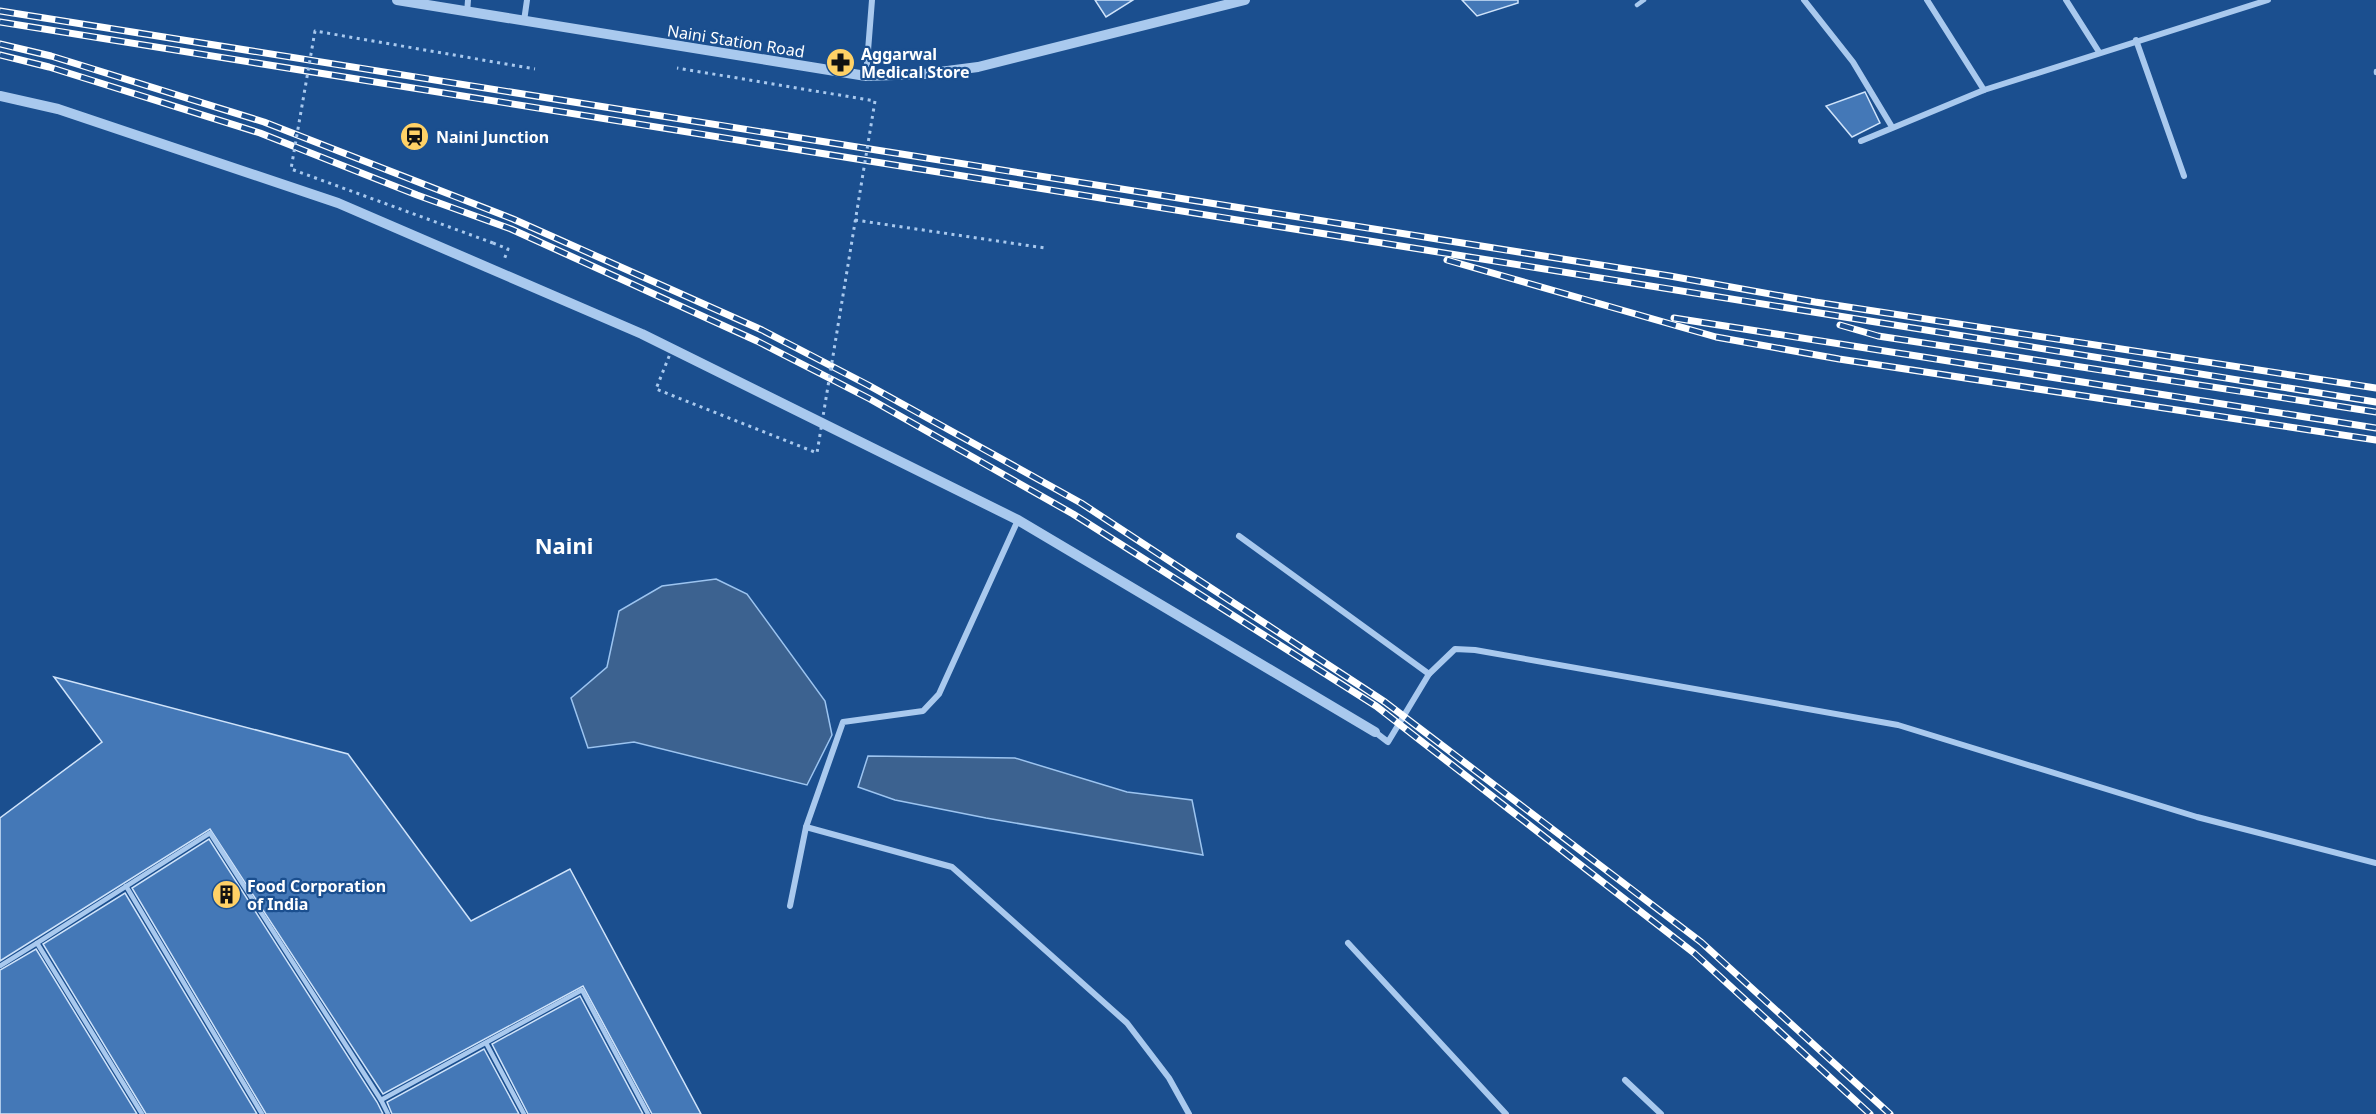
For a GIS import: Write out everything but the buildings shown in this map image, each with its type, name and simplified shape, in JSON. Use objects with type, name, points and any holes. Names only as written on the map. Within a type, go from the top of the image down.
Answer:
[{"type":"street","name":"Naini Station Road","points":[[397,0],[866,76],[924,74],[978,67],[1245,0]]},
{"type":"street","points":[[467,13],[468,0]]},
{"type":"street","points":[[524,22],[527,0]]},
{"type":"street","points":[[866,76],[872,0]]},
{"type":"street","points":[[1804,0],[1853,62],[1892,127]]},
{"type":"street","points":[[1927,0],[1984,90]]},
{"type":"street","points":[[2066,0],[2099,52]]},
{"type":"street","points":[[1861,141],[1984,90],[2268,0]]},
{"type":"street","points":[[2136,40],[2184,177]]},
{"type":"street","points":[[0,96],[58,109],[338,203],[672,349],[1018,520],[1375,732],[1388,742],[1429,674],[1455,649],[1475,650],[1898,725],[2197,817],[2376,863]]},
{"type":"street","points":[[790,906],[806,827],[843,722],[923,711],[939,694],[1018,520]]},
{"type":"street","points":[[1239,536],[1429,674]]},
{"type":"street","points":[[806,827],[952,867],[1127,1023],[1169,1078],[1189,1114]]},
{"type":"street","points":[[1348,943],[1506,1114]]},
{"type":"street","points":[[1625,1080],[1661,1114]]},
{"type":"lane","points":[[1637,4],[1644,0]]},
{"type":"lane","points":[[0,966],[210,833],[388,1114]]},
{"type":"lane","points":[[126,886],[262,1114]]},
{"type":"lane","points":[[37,943],[142,1114]]},
{"type":"lane","points":[[381,1100],[582,990],[648,1114]]},
{"type":"lane","points":[[486,1043],[524,1114]]},
{"type":"path","points":[[498,272],[508,249],[291,169],[315,31],[535,69]]},
{"type":"path","points":[[672,349],[656,389],[817,453],[875,101],[677,68]]},
{"type":"path","points":[[855,220],[1045,248]]},
{"type":"water","points":[[716,579],[747,594],[825,701],[832,735],[807,785],[634,742],[588,748],[571,698],[607,667],[619,611],[662,586]]},
{"type":"water","points":[[868,756],[1015,758],[1127,792],[1192,800],[1203,855],[895,800],[858,787]]},
{"type":"railway","points":[[0,11],[1670,276],[1815,302],[2376,388]]},
{"type":"railway","points":[[0,22],[2376,402]]},
{"type":"railway","points":[[0,44],[51,56],[264,122],[513,219],[762,330],[868,385],[1081,503],[1385,702],[1701,942],[1890,1114]]},
{"type":"railway","points":[[0,55],[49,67],[260,133],[417,195],[511,229],[757,341],[870,399],[1073,514],[1376,706],[1694,953],[1870,1114]]},
{"type":"railway","points":[[1447,260],[1716,337],[1839,359],[2376,440]]},
{"type":"railway","points":[[1674,318],[2376,428]]},
{"type":"railway","points":[[1840,325],[1878,336],[2376,412]]},
{"type":"place","name":"Aggarwal Medical Store","points":[[840,63]]},
{"type":"place","name":"Naini Junction","points":[[415,137]]},
{"type":"place","name":"Food Corporation of India","points":[[226,895]]},
{"type":"district","name":"Naini","points":[[564,546]]}]
